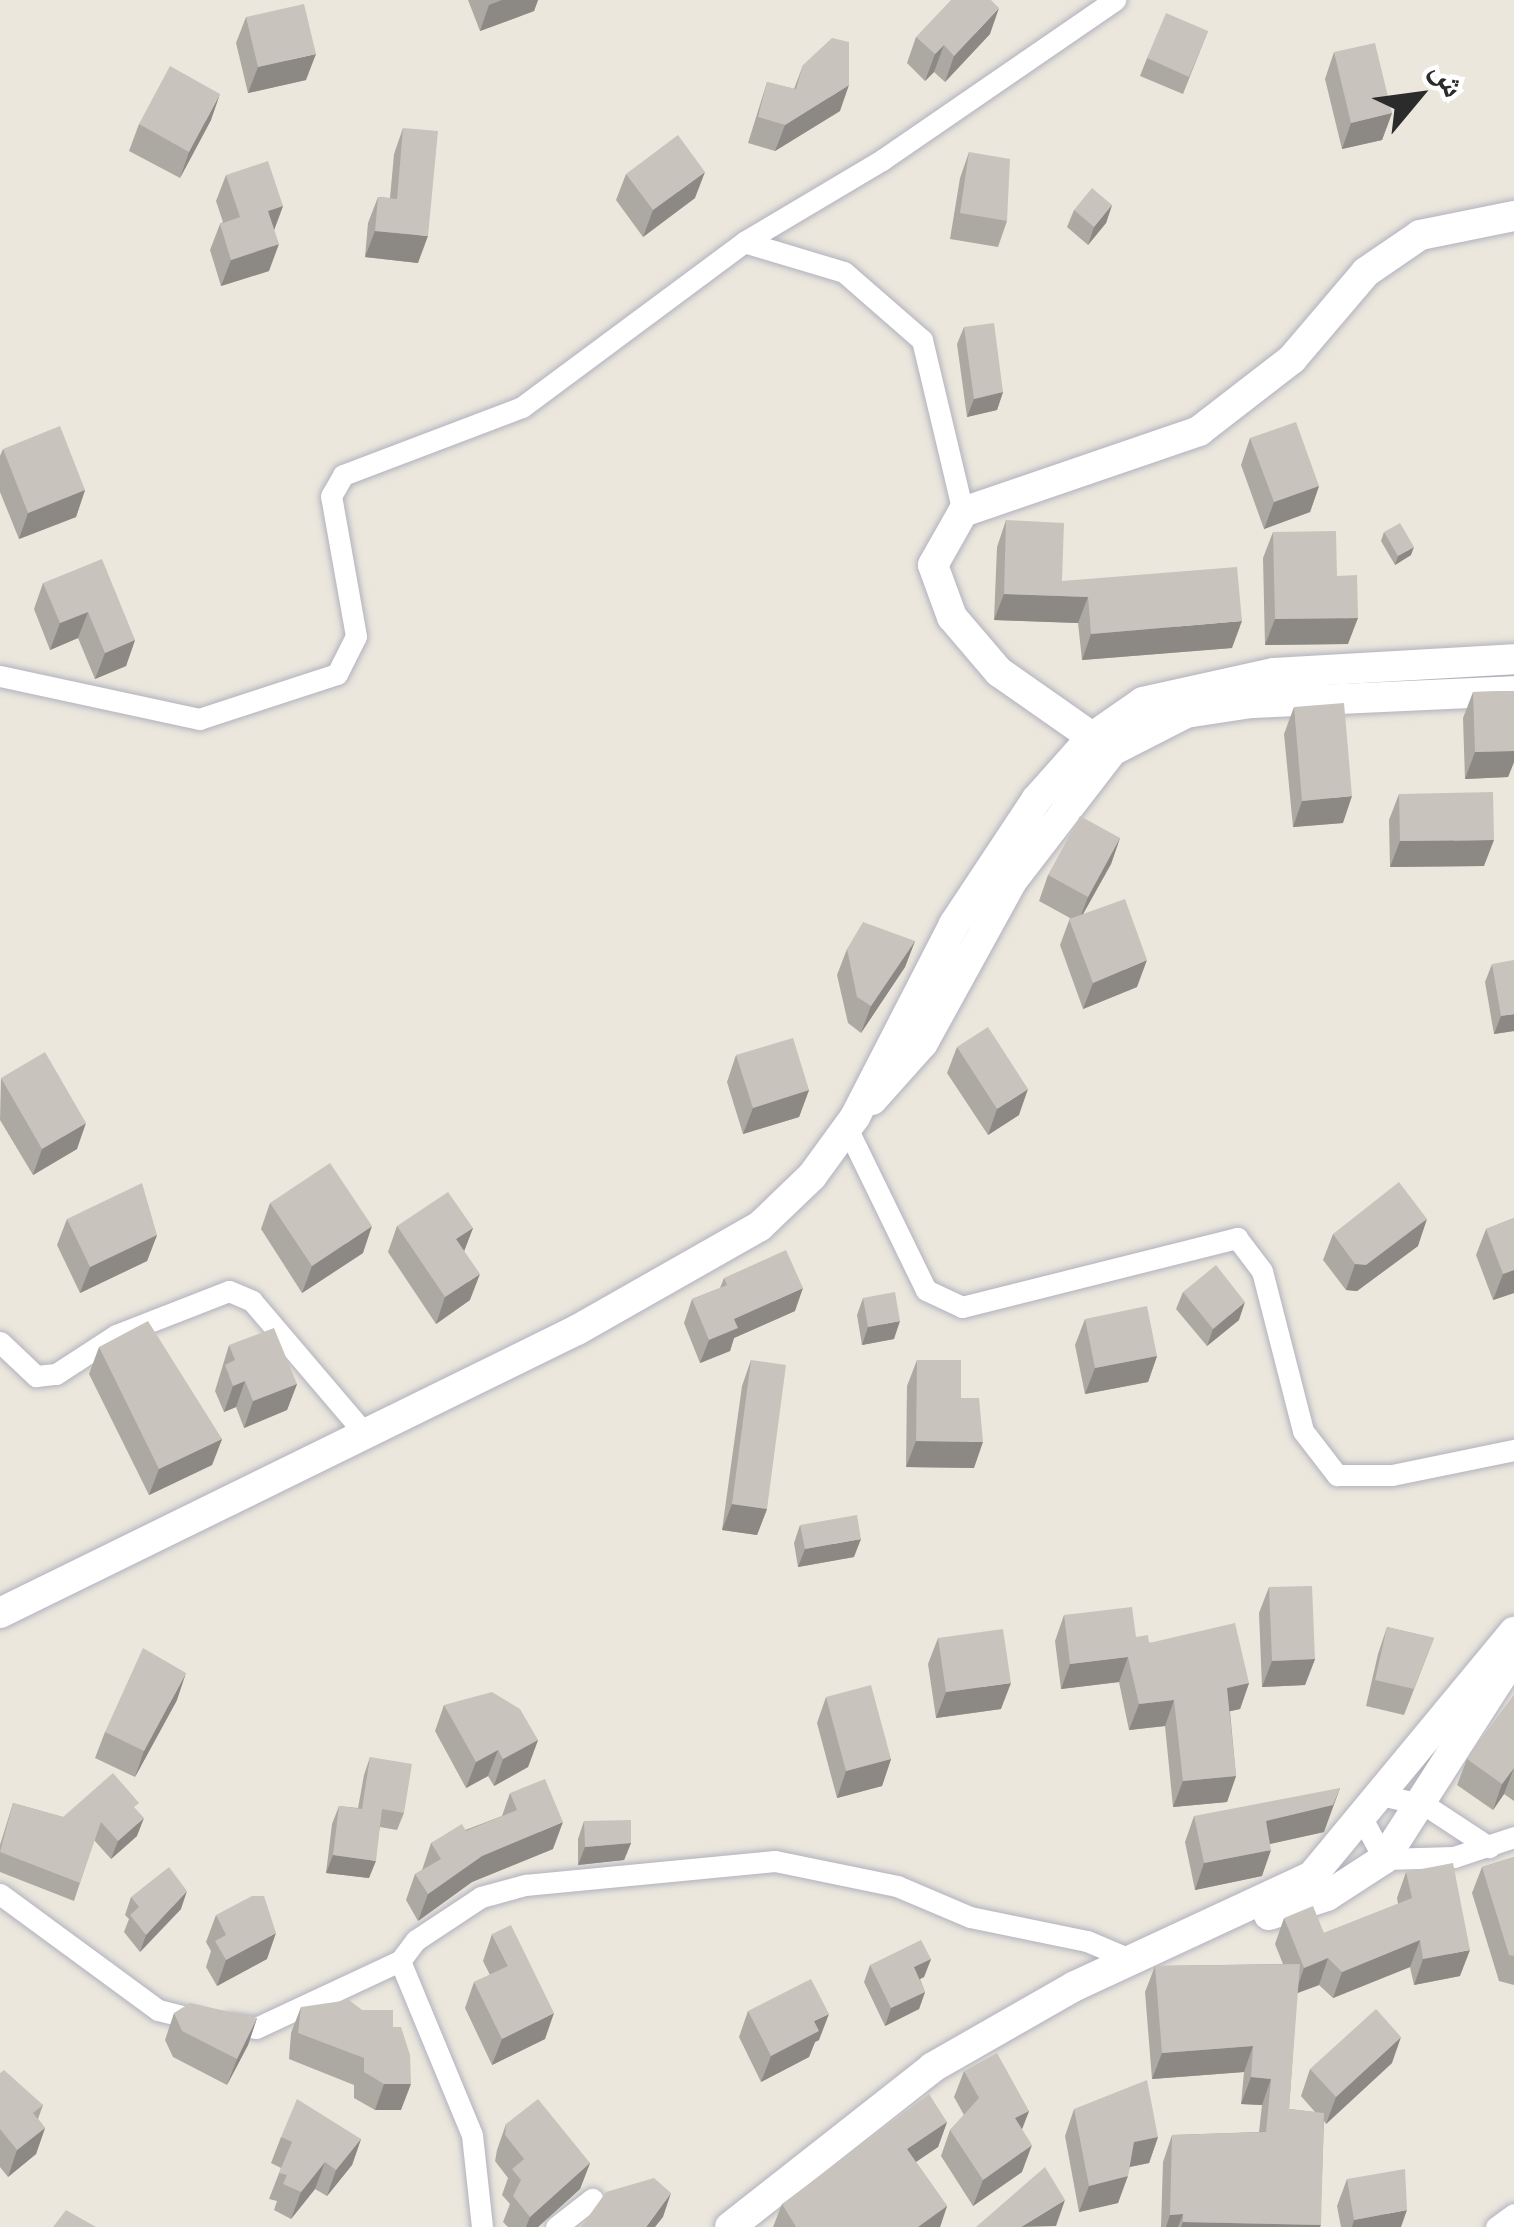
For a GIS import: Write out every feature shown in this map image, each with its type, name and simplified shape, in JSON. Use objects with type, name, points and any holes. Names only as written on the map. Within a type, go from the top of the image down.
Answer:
[{"type":"main road","points":[[1101,744],[999,672],[952,617],[933,565],[963,512],[1198,431],[1292,358],[1366,272],[1420,235],[1514,216]]},
{"type":"main road","points":[[0,1613],[577,1330],[760,1226],[851,1123],[954,924],[1036,800],[1143,702],[1274,674],[1514,659]]},
{"type":"main road","points":[[1101,744],[1186,713],[1251,703],[1514,691]]},
{"type":"main road","points":[[730,2227],[933,2067],[1132,1960],[1291,1891],[1364,1822],[1514,1632]]},
{"type":"main road","points":[[1199,1932],[1306,1905],[1384,1859],[1425,1805],[1514,1656]]},
{"type":"street","points":[[0,676],[199,719],[337,674],[356,636],[331,496],[343,475],[522,407],[744,242],[882,160],[1115,0]]},
{"type":"street","points":[[744,242],[844,272],[922,340],[963,512]]},
{"type":"street","points":[[851,1123],[926,1290],[962,1307],[1237,1238],[1262,1271],[1303,1431],[1337,1475],[1392,1475],[1514,1450]]},
{"type":"street","points":[[0,1342],[36,1376],[56,1374],[116,1335],[229,1291],[252,1300],[365,1434]]},
{"type":"street","points":[[1385,1796],[1425,1805],[1489,1847]]},
{"type":"street","points":[[1364,1822],[1384,1859],[1430,1861],[1514,1837]]},
{"type":"street","points":[[0,1894],[158,2010],[256,2028],[400,1961],[416,1940],[481,1897],[525,1885],[775,1862],[897,1886],[970,1916],[1087,1940],[1132,1960]]},
{"type":"street","points":[[400,1961],[472,2135],[482,2227]]},
{"type":"street","points":[[556,2227],[592,2199]]},
{"type":"street","points":[[1496,2227],[1514,2214]]},
{"type":"building","points":[[951,0],[991,0],[999,8],[954,56],[944,45],[935,54],[916,37]]},
{"type":"building","points":[[304,4],[316,54],[258,67],[246,17]]},
{"type":"building","points":[[1166,13],[1208,31],[1189,77],[1147,58]]},
{"type":"building","points":[[832,38],[849,42],[849,85],[785,125],[758,117],[767,82],[796,89],[803,65]]},
{"type":"building","points":[[1375,43],[1392,113],[1351,123],[1334,52]]},
{"type":"building","points":[[170,66],[220,94],[189,152],[139,124]]},
{"type":"building","points":[[403,128],[438,131],[428,236],[375,231],[378,197],[397,199]]},
{"type":"building","points":[[678,135],[705,172],[653,210],[626,174]]},
{"type":"building","points":[[969,152],[1010,159],[1007,221],[960,213]]},
{"type":"building","points":[[268,161],[283,206],[268,211],[279,244],[231,260],[220,224],[240,217],[226,175]]},
{"type":"building","points":[[1092,188],[1112,205],[1094,227],[1074,210]]},
{"type":"building","points":[[994,323],[1003,392],[974,399],[964,327]]},
{"type":"building","points":[[1296,422],[1319,486],[1274,502],[1250,438]]},
{"type":"building","points":[[60,426],[85,490],[28,513],[3,449]]},
{"type":"building","points":[[1006,520],[1064,523],[1062,581],[1237,567],[1242,621],[1091,634],[1088,597],[1004,594]]},
{"type":"building","points":[[1400,523],[1414,547],[1398,556],[1384,532]]},
{"type":"building","points":[[1336,531],[1337,576],[1357,575],[1358,618],[1275,619],[1273,532]]},
{"type":"building","points":[[102,559],[135,640],[105,653],[88,612],[60,623],[43,583]]},
{"type":"building","points":[[1514,691],[1514,751],[1475,752],[1473,692]]},
{"type":"building","points":[[1344,703],[1352,796],[1302,801],[1294,707]]},
{"type":"building","points":[[1493,792],[1494,840],[1400,841],[1399,794]]},
{"type":"building","points":[[1080,816],[1120,838],[1088,897],[1048,875]]},
{"type":"building","points":[[1125,899],[1147,960],[1093,983],[1069,919]]},
{"type":"building","points":[[863,922],[915,941],[871,1006],[857,997],[847,949]]},
{"type":"building","points":[[1514,960],[1514,1014],[1501,1016],[1492,964]]},
{"type":"building","points":[[988,1027],[1028,1089],[997,1109],[957,1047]]},
{"type":"building","points":[[793,1038],[809,1090],[753,1108],[736,1055]]},
{"type":"building","points":[[45,1052],[86,1123],[42,1149],[1,1078]]},
{"type":"building","points":[[330,1163],[372,1226],[312,1266],[270,1203]]},
{"type":"building","points":[[1399,1182],[1427,1219],[1366,1265],[1355,1264],[1333,1234]]},
{"type":"building","points":[[142,1183],[157,1235],[90,1267],[67,1219]]},
{"type":"building","points":[[448,1192],[473,1228],[456,1239],[480,1274],[445,1297],[397,1226]]},
{"type":"building","points":[[1514,1218],[1514,1270],[1503,1274],[1486,1229]]},
{"type":"building","points":[[786,1250],[803,1288],[734,1319],[738,1328],[709,1340],[692,1299],[727,1285],[724,1278]]},
{"type":"building","points":[[1216,1265],[1245,1302],[1213,1329],[1183,1292]]},
{"type":"building","points":[[895,1292],[900,1321],[868,1327],[863,1298]]},
{"type":"building","points":[[1147,1306],[1157,1356],[1095,1368],[1085,1319]]},
{"type":"building","points":[[148,1321],[222,1439],[159,1469],[99,1347]]},
{"type":"building","points":[[274,1328],[297,1384],[253,1401],[245,1381],[233,1386],[225,1365],[235,1360],[229,1345]]},
{"type":"building","points":[[751,1360],[786,1365],[767,1509],[732,1504]]},
{"type":"building","points":[[917,1360],[961,1360],[961,1398],[979,1398],[983,1442],[916,1441]]},
{"type":"building","points":[[857,1515],[861,1539],[805,1549],[800,1525]]},
{"type":"building","points":[[1312,1586],[1315,1659],[1272,1661],[1269,1587]]},
{"type":"building","points":[[1132,1607],[1136,1637],[1148,1635],[1149,1643],[1235,1623],[1249,1683],[1227,1688],[1236,1776],[1183,1781],[1174,1700],[1139,1704],[1128,1657],[1070,1664],[1064,1615]]},
{"type":"building","points":[[1387,1627],[1434,1638],[1414,1689],[1375,1680]]},
{"type":"building","points":[[1003,1629],[1011,1683],[946,1692],[938,1638]]},
{"type":"building","points":[[143,1648],[186,1673],[144,1751],[105,1732]]},
{"type":"building","points":[[871,1685],[891,1759],[846,1771],[826,1697]]},
{"type":"building","points":[[492,1692],[520,1709],[538,1740],[503,1759],[498,1750],[476,1762],[444,1705]]},
{"type":"building","points":[[1514,1695],[1514,1768],[1502,1784],[1467,1759]]},
{"type":"building","points":[[370,1757],[412,1764],[404,1813],[382,1809],[376,1861],[333,1855],[339,1806],[362,1809]]},
{"type":"building","points":[[113,1773],[139,1803],[134,1807],[144,1818],[118,1841],[101,1822],[80,1883],[0,1852],[13,1803],[63,1817]]},
{"type":"building","points":[[545,1779],[563,1822],[482,1856],[428,1894],[415,1874],[441,1859],[431,1843],[462,1824],[466,1831],[517,1810],[510,1793]]},
{"type":"building","points":[[1340,1788],[1333,1805],[1266,1821],[1271,1850],[1204,1863],[1194,1816]]},
{"type":"building","points":[[631,1820],[631,1843],[585,1847],[584,1821]]},
{"type":"building","points":[[1514,1857],[1514,1956],[1509,1955],[1482,1867]]},
{"type":"building","points":[[1453,1863],[1470,1950],[1423,1959],[1420,1940],[1342,1972],[1328,1958],[1304,1968],[1284,1918],[1313,1906],[1324,1933],[1412,1898],[1406,1872]]},
{"type":"building","points":[[169,1867],[187,1891],[146,1935],[130,1915],[139,1907],[131,1897]]},
{"type":"building","points":[[252,1896],[264,1896],[276,1933],[226,1960],[215,1941],[226,1935],[216,1915]]},
{"type":"building","points":[[511,1925],[554,2013],[502,2039],[474,1982],[508,1966],[492,1934]]},
{"type":"building","points":[[921,1940],[931,1959],[914,1967],[925,1992],[891,2008],[870,1965]]},
{"type":"building","points":[[1300,1964],[1289,2109],[1324,2113],[1321,2225],[1183,2222],[1183,2214],[1170,2215],[1172,2135],[1266,2132],[1271,2079],[1251,2077],[1253,2046],[1162,2053],[1155,1966]]},
{"type":"building","points":[[811,1979],[829,2014],[814,2021],[819,2031],[771,2056],[748,2011]]},
{"type":"building","points":[[349,2000],[362,2010],[393,2010],[393,2027],[401,2027],[410,2055],[411,2084],[384,2084],[364,2072],[364,2058],[298,2033],[301,2007]]},
{"type":"building","points":[[190,2003],[257,2018],[237,2059],[182,2031],[174,2013]]},
{"type":"building","points":[[1376,2009],[1401,2037],[1336,2097],[1310,2069]]},
{"type":"building","points":[[997,2053],[1029,2111],[1015,2118],[1032,2145],[983,2180],[950,2130],[979,2098],[964,2071]]},
{"type":"building","points":[[4,2070],[43,2105],[33,2113],[45,2128],[17,2150],[0,2129],[0,2073]]},
{"type":"building","points":[[1147,2080],[1158,2137],[1134,2142],[1128,2176],[1089,2186],[1074,2109]]},
{"type":"building","points":[[929,2094],[947,2122],[907,2149],[947,2206],[918,2227],[796,2227],[782,2204]]},
{"type":"building","points":[[297,2099],[361,2139],[336,2170],[325,2162],[301,2192],[283,2184],[287,2175],[279,2173],[292,2142],[281,2137]]},
{"type":"building","points":[[538,2099],[590,2163],[530,2217],[513,2196],[521,2180],[512,2169],[524,2159],[505,2135],[506,2124]]},
{"type":"building","points":[[1045,2167],[1065,2200],[1021,2227],[976,2227]]},
{"type":"building","points":[[1405,2169],[1407,2210],[1354,2220],[1347,2179]]},
{"type":"building","points":[[654,2178],[671,2193],[646,2227],[581,2227],[606,2192]]},
{"type":"building","points":[[66,2210],[96,2227],[53,2227]]}]
